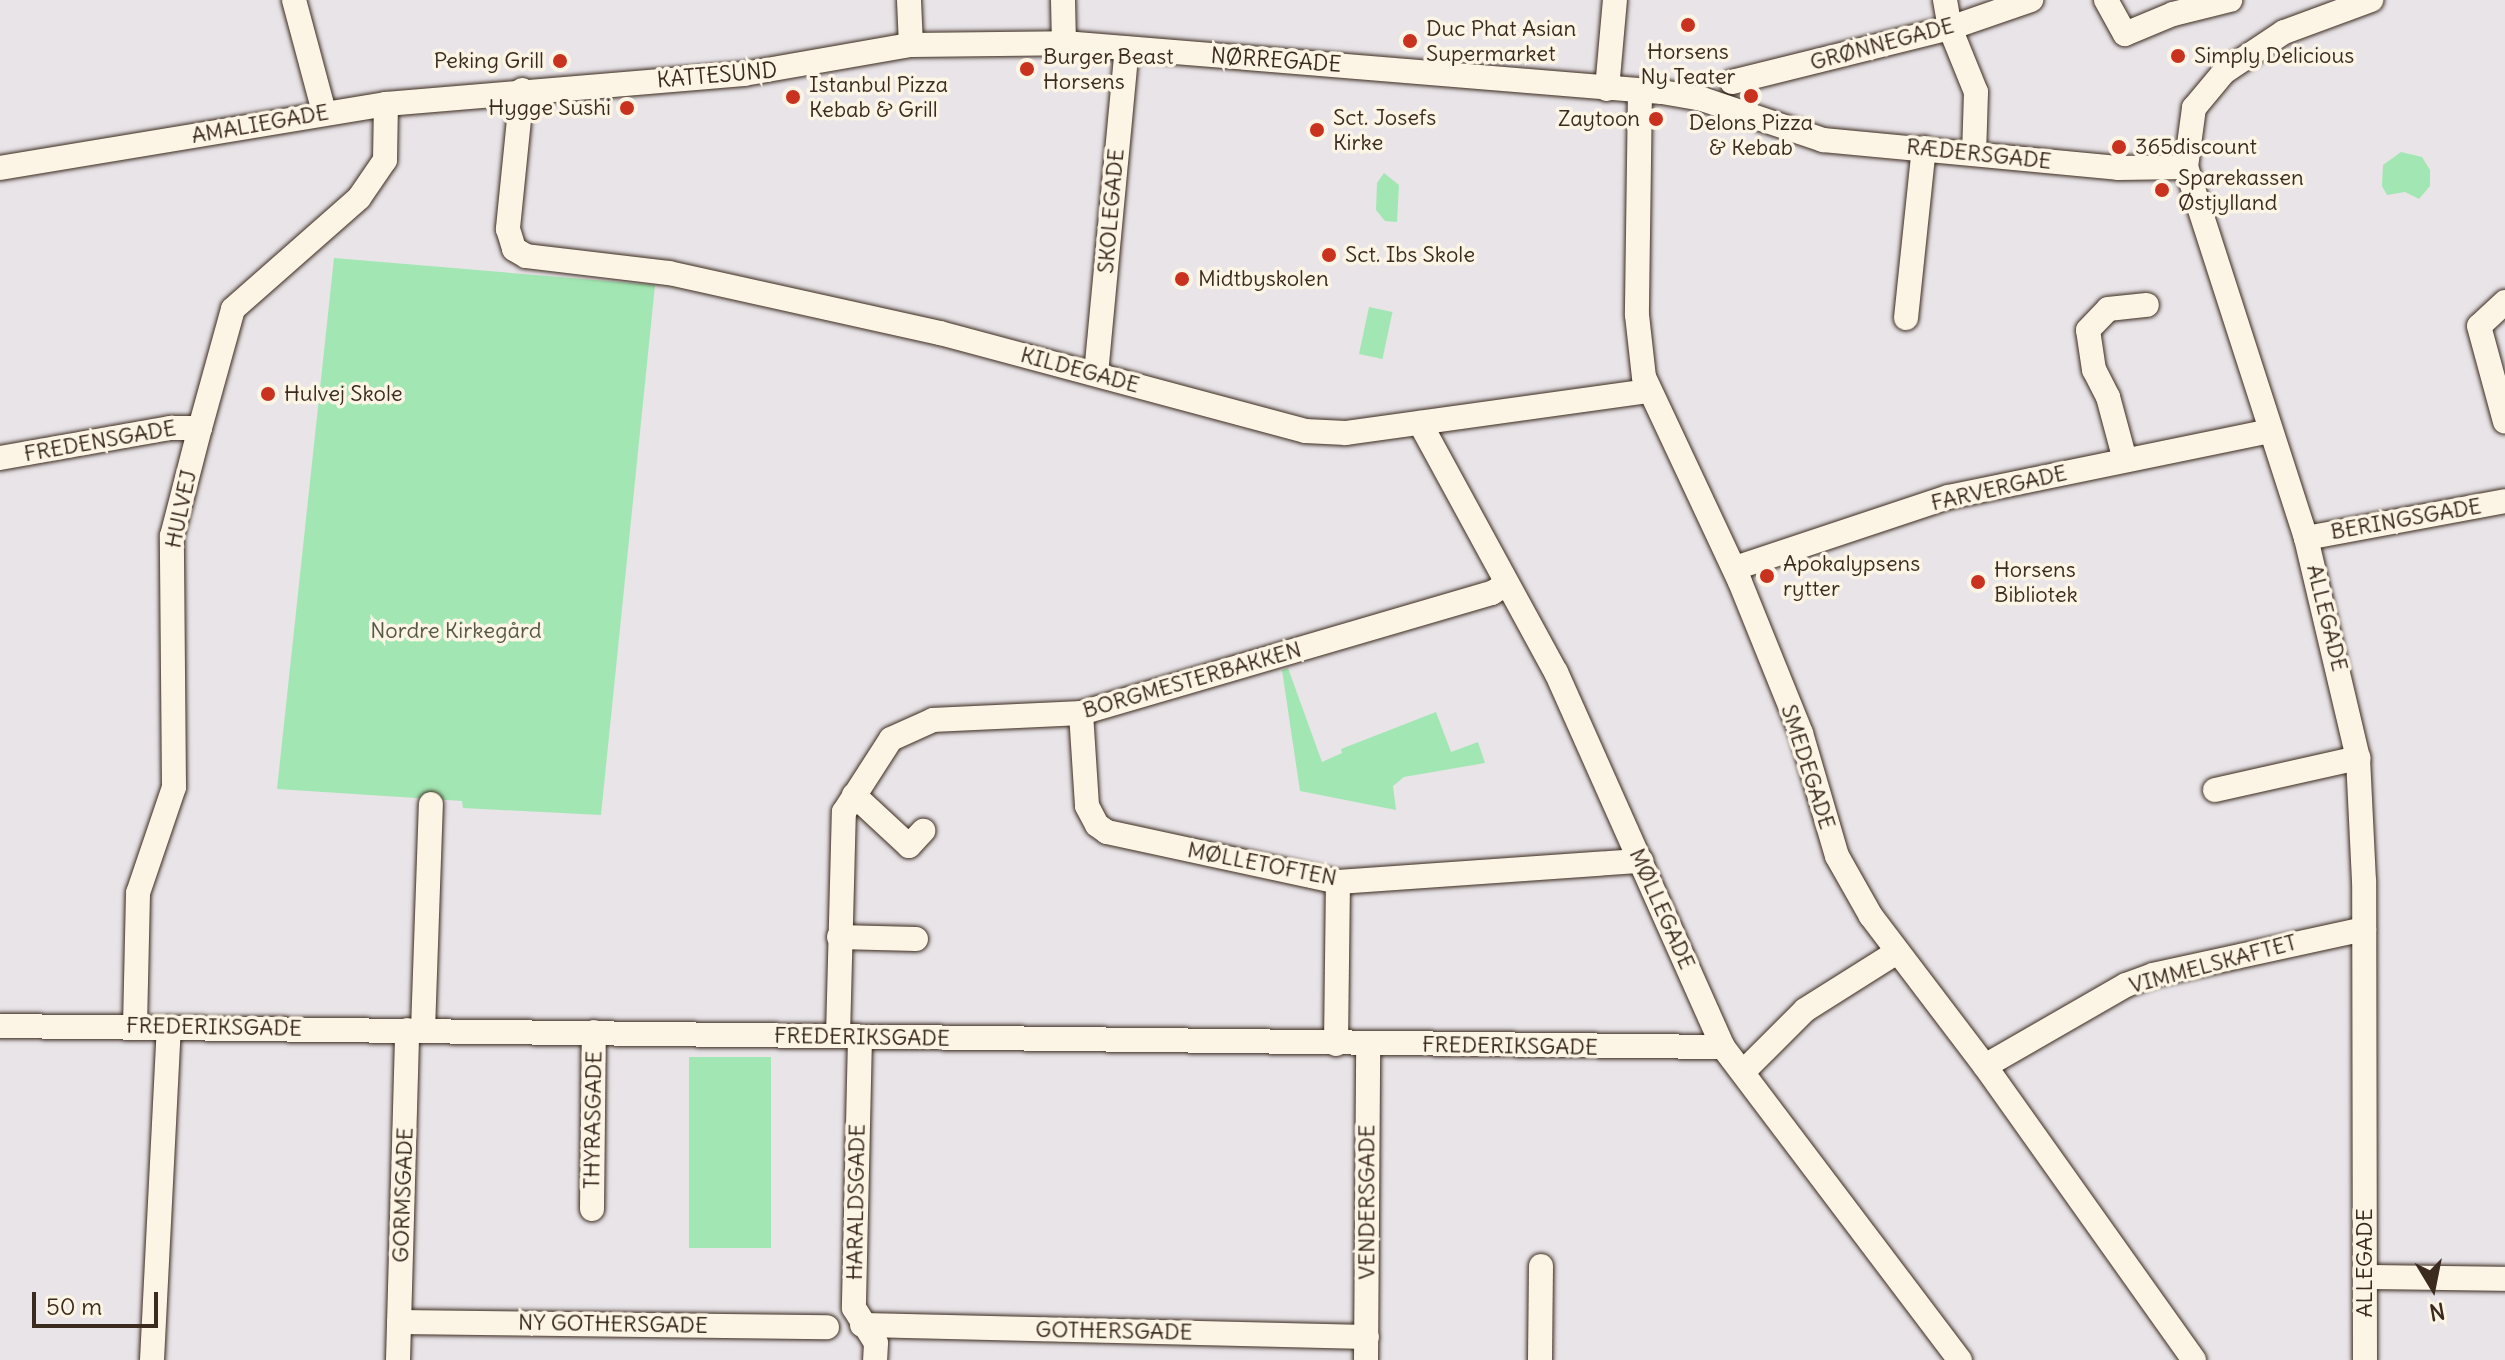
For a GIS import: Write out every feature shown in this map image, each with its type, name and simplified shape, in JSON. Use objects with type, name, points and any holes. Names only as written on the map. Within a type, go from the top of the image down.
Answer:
[{"type":"street","points":[[294,0],[324,112]]},
{"type":"street","points":[[909,0],[911,45]]},
{"type":"street","points":[[1063,0],[1064,43]]},
{"type":"street","points":[[1607,89],[1615,0]]},
{"type":"street","points":[[1945,0],[1950,28],[1976,92],[1974,154]]},
{"type":"street","name":"GRØNNEGADE","points":[[1732,82],[1950,28],[2031,0]]},
{"type":"street","points":[[2112,10],[2125,34],[2173,14],[2230,0]]},
{"type":"street","name":"ALLEGADE","points":[[2365,1360],[2364,929],[2358,758],[2306,538],[2186,167],[2189,124],[2209,86],[2275,37],[2331,6],[2371,0]]},
{"type":"street","name":"NØRREGADE","points":[[911,45],[1064,43],[1640,90]]},
{"type":"street","name":"KATTESUND","points":[[522,90],[744,74],[911,45]]},
{"type":"street","name":"SKOLEGADE","points":[[1096,374],[1127,48]]},
{"type":"street","name":"AMALIEGADE","points":[[0,168],[324,112],[522,90]]},
{"type":"street","name":"KILDEGADE","points":[[522,90],[508,229],[514,249],[539,260],[714,283],[1096,374],[1305,431],[1346,433],[1648,391]]},
{"type":"street","name":"RÆDERSGADE","points":[[1640,90],[1702,99],[1823,140],[2118,168],[2186,167]]},
{"type":"street","name":"SMEDEGADE","points":[[1640,90],[1637,315],[1648,391],[1735,568],[1801,733],[1837,856],[1897,952],[1985,1066],[2194,1360]]},
{"type":"street","name":"HULVEJ","points":[[135,1026],[138,893],[174,787],[171,545],[200,428],[233,309],[359,198],[385,160],[386,104]]},
{"type":"street","points":[[1906,318],[1924,148]]},
{"type":"street","points":[[2505,302],[2479,326],[2505,422]]},
{"type":"street","points":[[2125,460],[2108,397],[2094,370],[2088,330],[2108,309],[2147,305]]},
{"type":"street","name":"MØLLEGADE","points":[[1420,423],[1556,672],[1723,1047],[1960,1360]]},
{"type":"street","name":"FREDENSGADE","points":[[0,458],[171,428],[200,428]]},
{"type":"street","name":"FARVERGADE","points":[[1735,568],[1948,497],[2269,431]]},
{"type":"street","name":"BERINGSGADE","points":[[2306,538],[2505,501]]},
{"type":"street","name":"BORGMESTERBAKKEN","points":[[849,1037],[839,937],[844,812],[891,739],[933,720],[1081,713],[1492,593],[1506,584]]},
{"type":"street","name":"MØLLETOFTEN","points":[[1081,713],[1087,806],[1097,825],[1107,832],[1338,882],[1641,861]]},
{"type":"street","points":[[2215,790],[2358,758]]},
{"type":"street","points":[[854,795],[909,846],[923,831]]},
{"type":"street","name":"GORMSGADE","points":[[398,1360],[415,1030],[431,804]]},
{"type":"street","points":[[1336,1044],[1338,882]]},
{"type":"street","name":"VIMMELSKAFTET","points":[[1985,1066],[2126,985],[2153,975],[2364,929]]},
{"type":"street","points":[[839,937],[916,939]]},
{"type":"street","points":[[1744,1071],[1805,1010],[1897,952]]},
{"type":"street","name":"FREDERIKSGADE","points":[[0,1026],[1723,1047]]},
{"type":"street","points":[[152,1360],[169,1027]]},
{"type":"street","name":"THYRASGADE","points":[[592,1209],[594,1032]]},
{"type":"street","name":"HARALDSGADE","points":[[849,1037],[854,1308],[876,1343],[875,1360]]},
{"type":"street","name":"VENDERSGADE","points":[[1366,1348],[1368,1044]]},
{"type":"street","points":[[1540,1360],[1541,1266]]},
{"type":"street","points":[[2365,1277],[2505,1279]]},
{"type":"street","name":"NY GOTHERSGADE","points":[[399,1322],[827,1327]]},
{"type":"street","name":"GOTHERSGADE","points":[[862,1325],[1366,1348]]},
{"type":"green space","points":[[2401,152],[2422,157],[2430,170],[2430,186],[2419,199],[2405,192],[2387,195],[2382,186],[2383,165]]},
{"type":"green space","points":[[1384,173],[1399,185],[1397,222],[1385,221],[1376,210],[1377,183]]},
{"type":"green space","name":"Nordre Kirkegård","points":[[334,258],[655,285],[601,815],[463,808],[462,801],[277,789]]},
{"type":"green space","points":[[1369,307],[1392,312],[1382,359],[1359,354]]},
{"type":"green space","points":[[1288,668],[1322,762],[1342,753],[1341,749],[1436,712],[1451,752],[1478,742],[1485,763],[1404,777],[1393,786],[1396,810],[1300,791],[1282,670]]},
{"type":"green space","points":[[689,1057],[771,1057],[771,1248],[689,1248]]},
{"type":"place","name":"Horsens Ny Teater","points":[[1688,25]]},
{"type":"place","name":"Duc Phat Asian Supermarket","points":[[1410,41]]},
{"type":"place","name":"Simply Delicious","points":[[2178,56]]},
{"type":"place","name":"Peking Grill","points":[[560,61]]},
{"type":"place","name":"Burger Beast Horsens","points":[[1027,69]]},
{"type":"place","name":"Delons Pizza & Kebab","points":[[1751,96]]},
{"type":"place","name":"Istanbul Pizza Kebab & Grill","points":[[793,97]]},
{"type":"place","name":"Hygge Sushi","points":[[627,108]]},
{"type":"place","name":"Zaytoon","points":[[1656,119]]},
{"type":"place","name":"Sct. Josefs Kirke","points":[[1317,130]]},
{"type":"place","name":"365discount","points":[[2119,147]]},
{"type":"place","name":"Sparekassen Østjylland","points":[[2162,190]]},
{"type":"place","name":"Sct. Ibs Skole","points":[[1329,255]]},
{"type":"place","name":"Midtbyskolen","points":[[1182,279]]},
{"type":"place","name":"Hulvej Skole","points":[[268,394]]},
{"type":"place","name":"Apokalypsens rytter","points":[[1767,576]]},
{"type":"place","name":"Horsens Bibliotek","points":[[1978,582]]}]
